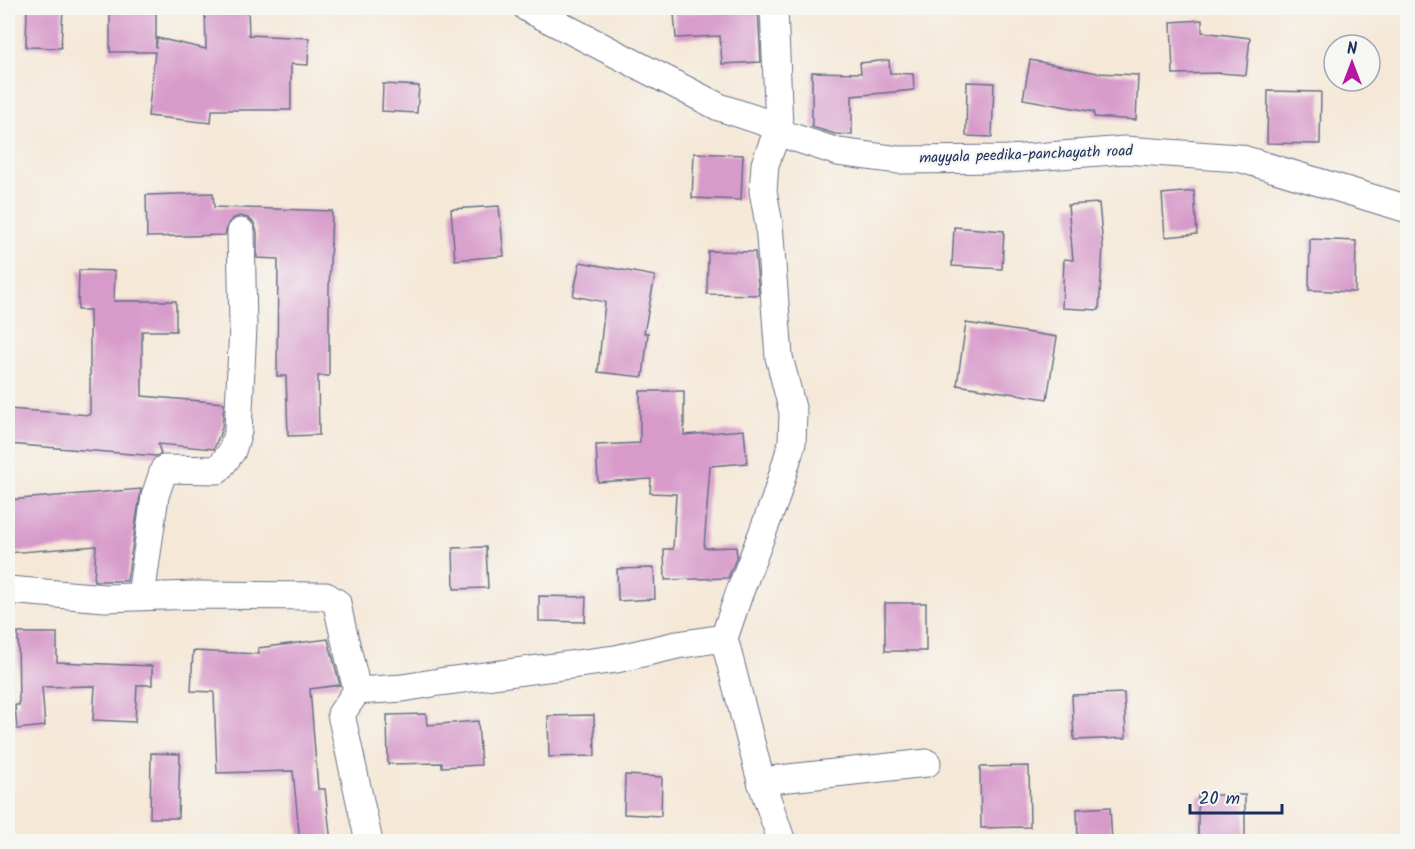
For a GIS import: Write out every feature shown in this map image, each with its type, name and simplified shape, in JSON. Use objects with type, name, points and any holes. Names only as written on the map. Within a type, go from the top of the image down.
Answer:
[{"type":"street","name":"mayyala peedika-panchayath road","points":[[527,8],[719,107],[779,127],[786,135],[838,152],[899,160],[1008,159],[1125,150],[1239,158],[1407,209]]},
{"type":"street","points":[[774,8],[779,127],[765,164],[763,191],[770,234],[779,357],[792,412],[792,443],[775,500],[724,638],[761,781],[782,842]]},
{"type":"street","points":[[141,596],[155,496],[164,469],[218,470],[232,451],[238,430],[243,327],[241,232]]},
{"type":"street","points":[[8,590],[105,598],[326,596],[337,603],[340,625],[351,660],[357,691],[341,714],[369,842]]},
{"type":"street","points":[[357,691],[403,688],[616,659],[677,645],[724,638]]},
{"type":"street","points":[[761,781],[927,763]]},
{"type":"building","points":[[27,8],[63,8],[61,48],[26,47]]},
{"type":"building","points":[[110,8],[156,8],[156,48],[157,38],[206,49],[205,8],[248,8],[249,35],[309,38],[308,65],[291,64],[291,110],[212,110],[211,123],[148,116],[155,52],[110,52]]},
{"type":"building","points":[[719,8],[758,8],[761,62],[722,64],[720,36],[676,38],[674,13],[719,11]]},
{"type":"building","points":[[1202,20],[1202,32],[1250,38],[1246,75],[1173,74],[1171,22]]},
{"type":"building","points":[[889,60],[890,73],[913,74],[914,90],[852,96],[852,135],[835,134],[812,127],[812,72],[861,73],[860,63]]},
{"type":"building","points":[[1030,60],[1098,73],[1138,75],[1136,120],[1094,117],[1094,112],[1023,99]]},
{"type":"building","points":[[967,82],[994,83],[992,137],[966,136]]},
{"type":"building","points":[[383,84],[419,86],[417,113],[382,111]]},
{"type":"building","points":[[1268,91],[1321,92],[1320,144],[1267,143]]},
{"type":"building","points":[[694,153],[743,155],[741,200],[692,198]]},
{"type":"building","points":[[1194,191],[1197,234],[1165,237],[1162,194]]},
{"type":"building","points":[[213,193],[214,207],[332,211],[329,376],[318,376],[319,435],[288,436],[286,376],[277,376],[278,259],[257,258],[257,232],[254,223],[240,216],[232,219],[228,224],[225,235],[147,237],[146,195]]},
{"type":"building","points":[[1099,203],[1103,247],[1099,310],[1062,308],[1064,259],[1073,260],[1068,205]]},
{"type":"building","points":[[499,206],[504,256],[455,260],[451,209]]},
{"type":"building","points":[[954,227],[1004,231],[1002,269],[952,266]]},
{"type":"building","points":[[1310,239],[1356,241],[1355,292],[1309,290]]},
{"type":"building","points":[[708,251],[755,252],[759,295],[707,294]]},
{"type":"building","points":[[580,262],[655,276],[644,333],[648,333],[643,377],[598,372],[605,302],[573,296]]},
{"type":"building","points":[[79,270],[115,271],[114,301],[176,301],[176,331],[142,331],[142,396],[224,403],[222,428],[214,449],[158,444],[161,454],[156,456],[8,444],[8,409],[90,415],[90,310],[78,310]]},
{"type":"building","points":[[966,323],[1057,337],[1047,399],[957,385]]},
{"type":"building","points":[[640,391],[684,391],[684,435],[744,430],[747,463],[710,466],[704,548],[736,547],[737,556],[728,578],[665,580],[664,549],[673,549],[676,494],[650,493],[651,479],[598,482],[596,445],[640,443]]},
{"type":"building","points":[[141,489],[127,581],[94,581],[96,546],[8,553],[8,500]]},
{"type":"building","points":[[486,547],[488,588],[454,589],[453,548]]},
{"type":"building","points":[[654,568],[655,599],[618,601],[617,569]]},
{"type":"building","points":[[539,596],[586,597],[585,622],[539,621]]},
{"type":"building","points":[[885,603],[926,603],[926,651],[885,651]]},
{"type":"building","points":[[18,633],[57,633],[57,662],[152,666],[152,685],[137,685],[135,722],[93,720],[95,686],[42,687],[45,726],[17,729],[15,705],[19,705]]},
{"type":"building","points":[[328,639],[340,685],[310,689],[318,789],[325,789],[331,842],[300,842],[293,771],[217,773],[214,692],[191,691],[193,651],[259,654],[258,648]]},
{"type":"building","points":[[1124,693],[1126,738],[1074,740],[1072,695]]},
{"type":"building","points":[[426,714],[427,725],[478,721],[481,765],[442,767],[442,763],[388,764],[387,715]]},
{"type":"building","points":[[594,715],[595,756],[549,757],[548,716]]},
{"type":"building","points":[[151,753],[180,754],[178,818],[150,818]]},
{"type":"building","points":[[1029,766],[1030,827],[981,828],[980,767]]},
{"type":"building","points":[[625,775],[662,777],[661,816],[624,814]]},
{"type":"building","points":[[1198,795],[1245,795],[1245,842],[1198,842]]},
{"type":"building","points":[[1110,807],[1112,842],[1078,842],[1077,809]]}]
